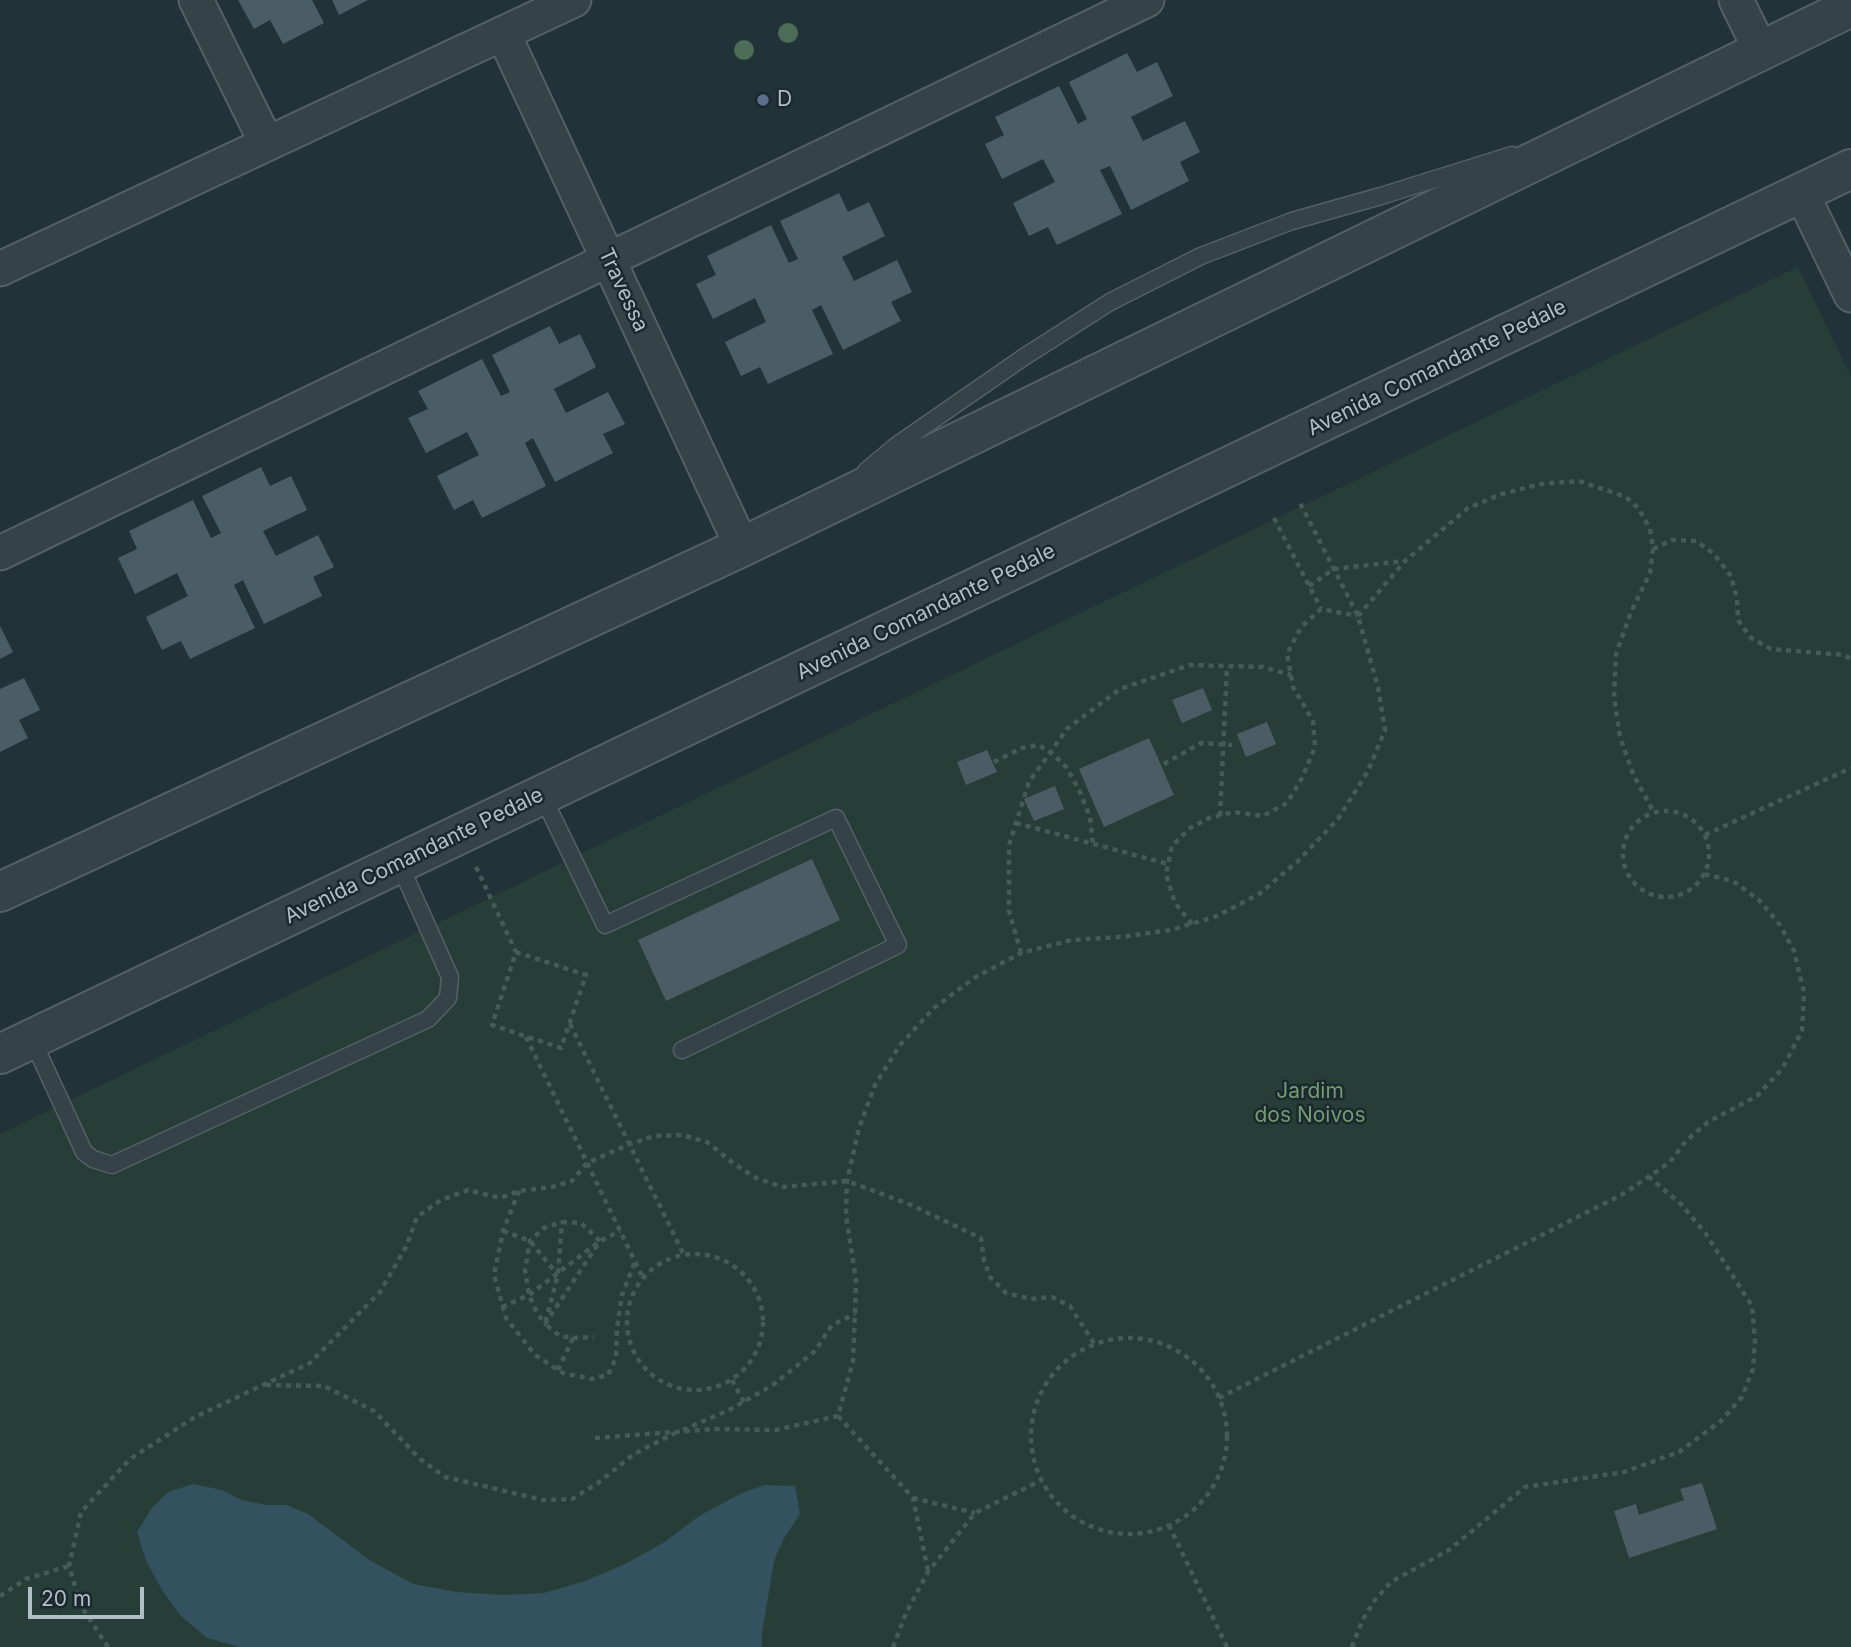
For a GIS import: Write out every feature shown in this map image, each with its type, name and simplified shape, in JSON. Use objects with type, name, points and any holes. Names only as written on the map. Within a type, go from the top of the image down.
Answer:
[{"type":"street","points":[[195,0],[267,144]]},
{"type":"street","points":[[0,269],[574,0]]},
{"type":"street","points":[[0,553],[1147,0]]},
{"type":"street","points":[[1736,0],[1761,51]]},
{"type":"street","points":[[0,892],[742,547],[1851,7]]},
{"type":"street","name":"Travessa","points":[[503,33],[742,547]]},
{"type":"street","name":"Avenida Comandante Pedale","points":[[16,1046],[1851,169]]},
{"type":"street","points":[[1802,194],[1851,295]]},
{"type":"lane","points":[[823,506],[897,445],[1024,357],[1110,302],[1200,256],[1292,220],[1381,196],[1487,162],[1582,137]]},
{"type":"lane","points":[[542,795],[606,925],[836,818],[898,945],[682,1050]]},
{"type":"lane","points":[[16,1046],[84,1152],[93,1159],[112,1165],[428,1019],[448,998],[450,977],[399,863]]},
{"type":"path","points":[[1358,616],[1405,561],[1468,508],[1502,494],[1542,484],[1579,481],[1626,497],[1639,509],[1650,529],[1653,549],[1650,573],[1631,612],[1616,654],[1614,697],[1620,737],[1633,774],[1654,813]]},
{"type":"path","points":[[838,1416],[853,1361],[855,1314],[856,1280],[846,1216],[847,1181],[859,1128],[875,1085],[900,1045],[933,1008],[974,978],[1021,953],[1071,940],[1171,930],[1217,916],[1259,894],[1298,860],[1338,819],[1368,771],[1385,730],[1378,687],[1358,616],[1300,503]]},
{"type":"path","points":[[1274,518],[1321,609]]},
{"type":"path","points":[[1653,549],[1672,540],[1696,541],[1714,554],[1731,576],[1737,599],[1738,620],[1751,638],[1771,649],[1844,655],[1851,659]]},
{"type":"path","points":[[1309,586],[1334,569],[1405,561]]},
{"type":"path","points":[[1321,609],[1358,616]]},
{"type":"path","points":[[1192,924],[1175,903],[1167,874],[1172,846],[1190,828],[1209,818],[1234,812],[1263,816],[1287,803],[1302,778],[1315,747],[1313,721],[1293,687],[1287,654],[1301,627],[1321,609]]},
{"type":"path","points":[[1021,953],[1009,911],[1009,845],[1029,782],[1068,729],[1120,689],[1190,665],[1263,667],[1291,675]]},
{"type":"path","points":[[1220,816],[1227,666]]},
{"type":"path","points":[[1164,764],[1201,743],[1232,746]]},
{"type":"path","points":[[994,762],[1022,748],[1038,745],[1051,752],[1067,768],[1080,792],[1090,817],[1093,844]]},
{"type":"path","points":[[1705,835],[1851,768]]},
{"type":"path","points":[[1669,811],[1684,815],[1696,823],[1705,835],[1709,862],[1704,874],[1685,893],[1658,897],[1635,884],[1627,873],[1623,859],[1624,844],[1630,830],[1641,819],[1654,813],[1669,811]]},
{"type":"path","points":[[1016,823],[1168,864]]},
{"type":"path","points":[[460,834],[516,952],[492,1025],[561,1048],[586,975],[516,952]]},
{"type":"path","points":[[1219,1398],[1623,1194],[1669,1163],[1687,1140],[1708,1122],[1757,1096],[1782,1069],[1802,1031],[1804,992],[1794,951],[1780,925],[1759,900],[1732,881],[1704,874]]},
{"type":"path","points":[[570,1023],[685,1255]]},
{"type":"path","points":[[526,1036],[643,1278]]},
{"type":"path","points":[[108,1647],[81,1606],[69,1566],[81,1512],[130,1459],[195,1417],[310,1363],[380,1292],[406,1247],[417,1217],[441,1200],[468,1190],[500,1198],[519,1191],[552,1187],[572,1181],[587,1163],[630,1144],[654,1136],[682,1135],[707,1142],[757,1178],[783,1187],[847,1181],[911,1205],[981,1238],[990,1277],[1006,1293],[1031,1298],[1052,1297],[1070,1306],[1095,1345]]},
{"type":"path","points":[[1352,1647],[1368,1611],[1391,1581],[1449,1550],[1525,1487],[1624,1472],[1679,1452],[1721,1421],[1742,1397],[1753,1369],[1755,1339],[1752,1306],[1706,1234],[1681,1204],[1649,1177]]},
{"type":"path","points":[[519,1191],[503,1231],[494,1275],[506,1318],[535,1355],[558,1370],[592,1379],[608,1375],[616,1358],[622,1295],[635,1262]]},
{"type":"path","points":[[594,1337],[573,1339],[560,1336],[545,1324],[529,1295],[525,1270],[530,1241],[544,1228],[562,1222],[581,1223],[600,1241]]},
{"type":"path","points":[[545,1324],[558,1275],[562,1222]]},
{"type":"path","points":[[503,1231],[530,1241],[558,1275]]},
{"type":"path","points":[[502,1307],[529,1295],[600,1241],[620,1231]]},
{"type":"path","points":[[545,1324],[600,1241]]},
{"type":"path","points":[[692,1253],[716,1256],[737,1268],[753,1285],[761,1305],[764,1327],[759,1348],[747,1366],[732,1380],[712,1389],[690,1391],[669,1386],[650,1375],[636,1359],[627,1336],[626,1312],[634,1290],[643,1278],[669,1258],[692,1253]]},
{"type":"path","points":[[265,1385],[324,1386],[374,1411],[420,1459],[445,1477],[543,1500],[572,1499],[634,1454],[774,1385],[815,1352],[832,1325],[855,1314]]},
{"type":"path","points":[[1143,1338],[1172,1347],[1198,1365],[1217,1389],[1219,1398],[1227,1418],[1227,1450],[1218,1479],[1200,1504],[1169,1525],[1142,1534],[1108,1532],[1076,1520],[1051,1497],[1035,1467],[1030,1433],[1037,1399],[1056,1370],[1082,1349],[1112,1339],[1143,1338]]},
{"type":"path","points":[[558,1370],[573,1339]]},
{"type":"path","points":[[732,1380],[744,1402]]},
{"type":"path","points":[[595,1438],[714,1429],[775,1430],[838,1416]]},
{"type":"path","points":[[838,1416],[913,1498],[928,1572]]},
{"type":"path","points":[[893,1647],[906,1613],[928,1572],[975,1513],[1042,1480]]},
{"type":"path","points":[[913,1498],[975,1513]]},
{"type":"path","points":[[1169,1525],[1227,1647]]},
{"type":"path","points":[[0,1596],[26,1579],[69,1566]]},
{"type":"green space","name":"Jardim dos Noivos","points":[[1798,267],[1851,377],[1851,1647],[0,1647],[0,1134]]},
{"type":"water","points":[[193,1484],[222,1490],[242,1500],[266,1505],[287,1505],[308,1514],[371,1561],[413,1584],[457,1592],[502,1595],[544,1593],[585,1581],[625,1564],[663,1543],[699,1516],[740,1494],[764,1485],[795,1486],[800,1514],[784,1538],[774,1561],[762,1647],[240,1647],[207,1638],[181,1616],[146,1561],[137,1532],[151,1509],[168,1492]]},
{"type":"building","points":[[238,0],[312,0],[324,23],[283,44],[270,20],[254,29]]},
{"type":"building","points":[[332,0],[368,0],[339,15]]},
{"type":"building","points":[[1127,53],[1137,72],[1157,62],[1173,96],[1131,117],[1143,141],[1185,121],[1200,152],[1180,162],[1189,181],[1131,210],[1110,166],[1100,170],[1122,214],[1057,245],[1048,227],[1029,236],[1013,203],[1055,182],[1043,159],[1002,179],[985,144],[1004,135],[995,117],[1059,86],[1078,124],[1087,119],[1069,82]]},
{"type":"building","points":[[839,193],[848,212],[869,202],[885,236],[842,257],[854,281],[897,260],[912,292],[891,302],[901,321],[843,350],[821,305],[812,310],[833,354],[768,384],[760,367],[741,376],[725,342],[766,322],[755,298],[713,319],[696,284],[716,275],[707,256],[771,225],[789,263],[798,259],[780,221]]},
{"type":"building","points":[[550,326],[559,344],[580,334],[596,367],[554,389],[566,413],[608,392],[625,424],[603,434],[613,453],[555,482],[533,438],[525,443],[546,486],[482,518],[473,500],[454,510],[437,476],[479,455],[467,432],[426,453],[408,418],[428,409],[418,391],[482,359],[501,396],[510,392],[492,355]]},
{"type":"building","points":[[261,467],[270,486],[291,476],[307,510],[263,531],[276,556],[318,535],[334,567],[313,577],[322,596],[264,624],[243,580],[234,585],[255,628],[190,659],[181,641],[162,650],[146,617],[188,596],[177,573],[135,594],[118,558],[137,549],[129,531],[193,500],[211,538],[221,533],[202,496]]},
{"type":"building","points":[[0,626],[13,652],[0,659]]},
{"type":"building","points":[[24,678],[40,710],[19,720],[28,738],[0,752],[0,689]]},
{"type":"building","points":[[1203,688],[1212,710],[1182,723],[1172,700]]},
{"type":"building","points":[[1267,722],[1276,744],[1246,757],[1237,734]]},
{"type":"building","points":[[1149,738],[1174,795],[1104,827],[1079,769]]},
{"type":"building","points":[[987,750],[997,772],[966,785],[957,762]]},
{"type":"building","points":[[1055,786],[1064,809],[1034,821],[1024,799]]},
{"type":"building","points":[[812,859],[840,920],[666,1001],[638,940]]},
{"type":"building","points":[[1702,1483],[1717,1529],[1629,1558],[1614,1511],[1636,1504],[1639,1515],[1684,1500],[1680,1489]]},
{"type":"place","name":"D","points":[[763,100]]}]
